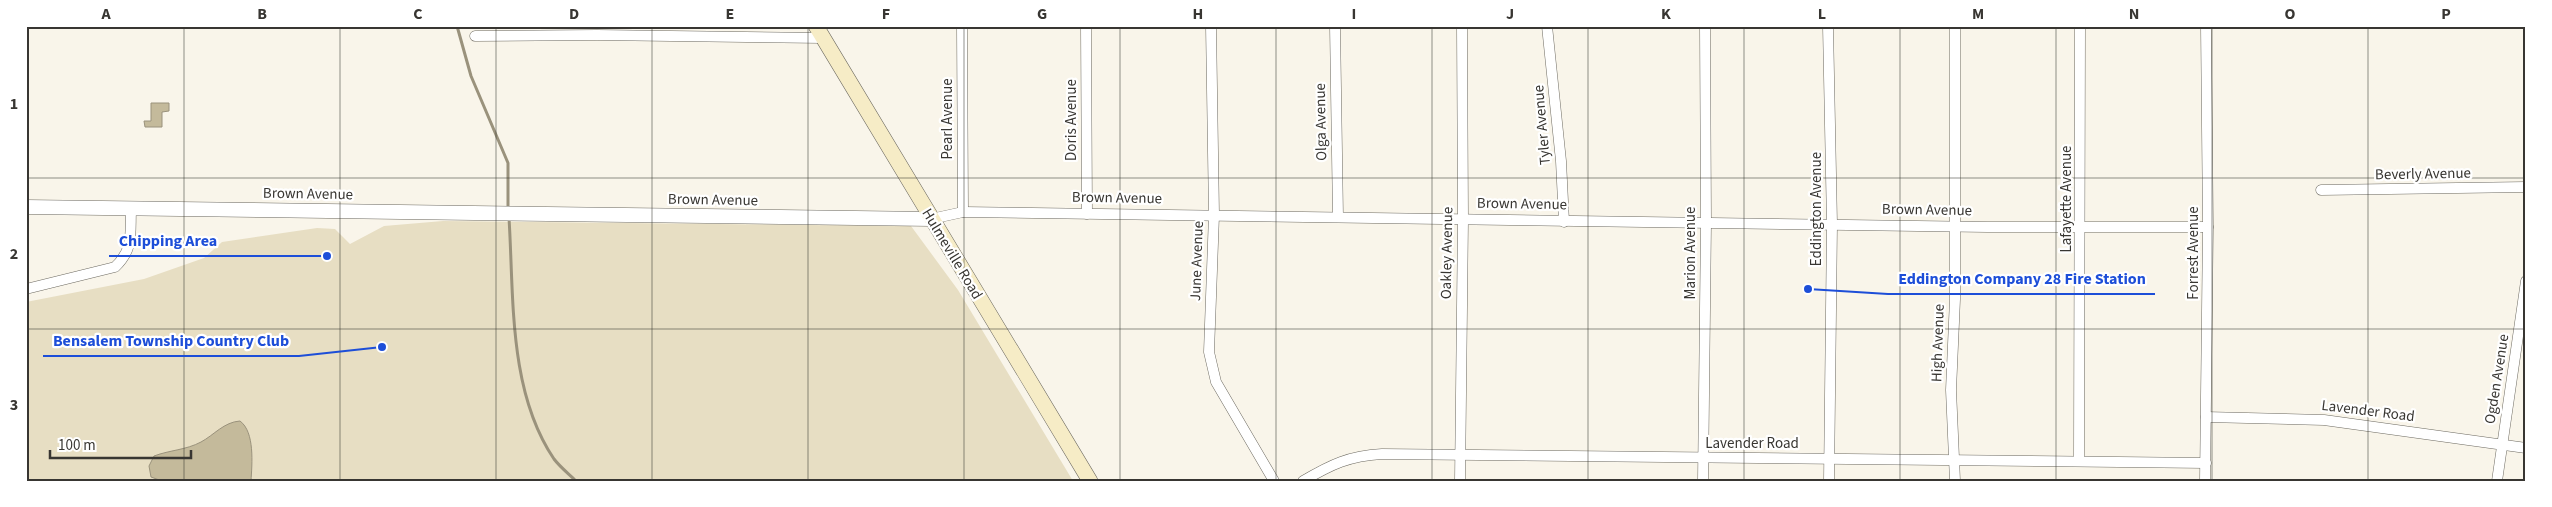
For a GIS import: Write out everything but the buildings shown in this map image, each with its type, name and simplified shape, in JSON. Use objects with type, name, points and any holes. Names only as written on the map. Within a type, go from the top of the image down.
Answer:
[{"type":"main road","name":"Hulmeville Road","points":[[819,32],[1090,481]]},
{"type":"street","name":"Pearl Avenue","points":[[962,26],[964,212]]},
{"type":"street","name":"Doris Avenue","points":[[1086,26],[1087,214]]},
{"type":"street","name":"June Avenue","points":[[1211,26],[1214,216],[1209,352],[1212,370],[1227,403],[1274,481]]},
{"type":"street","name":"Olga Avenue","points":[[1335,26],[1338,217]]},
{"type":"street","name":"Oakley Avenue","points":[[1460,481],[1463,220],[1462,26]]},
{"type":"street","name":"Tyler Avenue","points":[[1547,26],[1561,160],[1564,222]]},
{"type":"street","name":"Marion Avenue","points":[[1702,481],[1706,223],[1704,26]]},
{"type":"street","name":"Eddington Avenue","points":[[1828,26],[1832,224],[1829,481]]},
{"type":"street","name":"High Avenue","points":[[1955,26],[1955,226],[1951,390],[1955,481]]},
{"type":"street","name":"Lafayette Avenue","points":[[2079,461],[2080,26]]},
{"type":"street","name":"Forrest Avenue","points":[[2206,26],[2208,227],[2206,481]]},
{"type":"street","points":[[475,36],[819,32]]},
{"type":"street","name":"Beverly Avenue","points":[[2320,190],[2526,187]]},
{"type":"street","name":"Brown Avenue","points":[[26,208],[931,219],[964,212],[1564,222],[2208,227]]},
{"type":"street","points":[[26,289],[115,267],[126,257],[130,244],[131,209]]},
{"type":"street","name":"Ogden Avenue","points":[[2497,481],[2526,281]]},
{"type":"street","name":"Lavender Road","points":[[2206,417],[2324,420],[2526,448]]},
{"type":"street","name":"Lavender Road","points":[[1304,481],[1331,465],[1353,457],[1382,454],[2206,462]]},
{"type":"shaded area","points":[[151,103],[169,103],[169,111],[162,112],[162,127],[145,127],[144,121],[151,121]]},
{"type":"shaded area","points":[[443,221],[911,226],[958,290],[1073,481],[26,481],[26,302],[144,279],[204,258],[222,242],[317,228],[335,229],[350,244],[384,226]]},
{"type":"shaded area","points":[[240,421],[248,433],[252,449],[251,481],[162,481],[151,477],[149,466],[154,456],[195,445],[224,426]]},
{"type":"waterway","points":[[457,26],[471,76],[508,163],[508,209]]},
{"type":"waterway","points":[[509,218],[516,343],[528,404],[539,432],[554,459],[576,481]]},
{"type":"place","name":"Chipping Area","points":[[327,256]]},
{"type":"place","name":"Eddington Company 28 Fire Station","points":[[1808,289]]},
{"type":"place","name":"Bensalem Township Country Club","points":[[382,347]]}]
